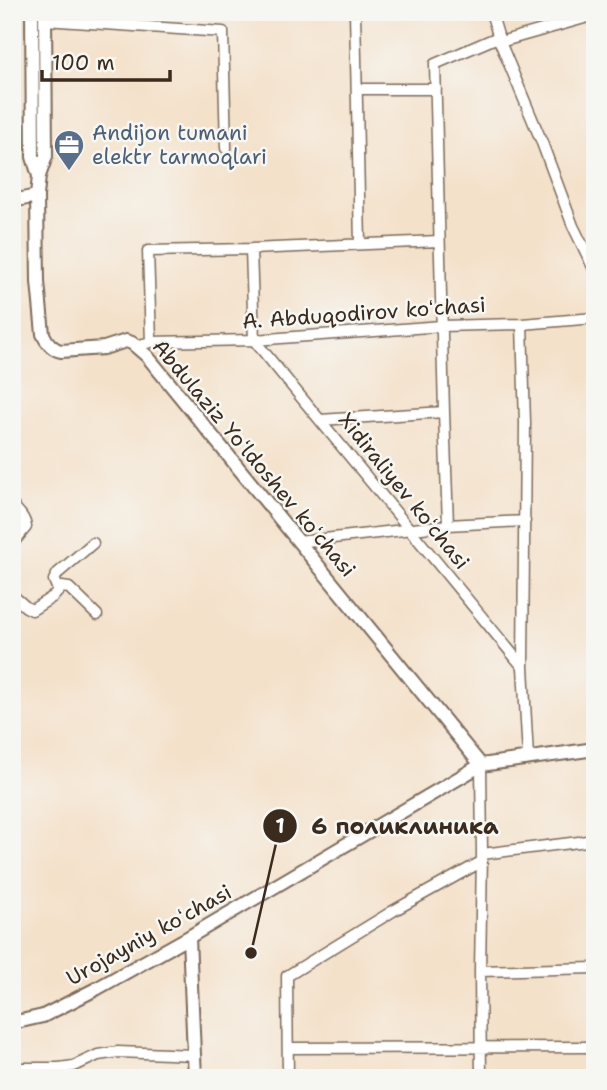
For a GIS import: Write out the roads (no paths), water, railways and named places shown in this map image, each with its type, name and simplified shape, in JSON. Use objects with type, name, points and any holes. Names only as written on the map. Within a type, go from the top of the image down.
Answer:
[{"type":"main road","name":"Abdulaziz Yoʻldoshev koʻchasi","points":[[32,12],[33,157],[39,176]]},
{"type":"main road","name":"Abdulaziz Yoʻldoshev koʻchasi","points":[[45,16],[46,156],[39,176],[37,196],[38,282],[43,334],[48,344],[61,351],[104,348],[126,341],[147,356],[481,765]]},
{"type":"main road","points":[[12,201],[37,196]]},
{"type":"main road","points":[[481,765],[595,749]]},
{"type":"main road","name":"Urоjayniy koʻchasi","points":[[12,1020],[21,1021],[43,1016],[189,937],[481,765]]},
{"type":"main road","points":[[189,937],[195,1078]]},
{"type":"street","points":[[355,12],[360,244]]},
{"type":"street","points":[[491,12],[499,39],[573,226],[595,271]]},
{"type":"street","points":[[448,525],[435,64],[499,39],[595,15]]},
{"type":"street","points":[[45,16],[223,32],[226,148]]},
{"type":"street","points":[[357,89],[436,89]]},
{"type":"street","points":[[151,342],[148,251],[251,250],[439,241]]},
{"type":"street","points":[[251,250],[254,340]]},
{"type":"street","name":"A. Abduqodirov koʻchasi","points":[[135,345],[595,318]]},
{"type":"street","points":[[522,324],[525,423],[523,667],[528,757]]},
{"type":"street","name":"Xidiraliyev koʻchasi","points":[[254,340],[523,667]]},
{"type":"street","points":[[320,420],[444,412]]},
{"type":"street","points":[[12,505],[26,522],[26,527],[12,544]]},
{"type":"street","points":[[298,542],[448,525],[525,522]]},
{"type":"street","points":[[58,590],[54,580],[58,573],[93,543]]},
{"type":"street","points":[[12,594],[32,610],[54,596],[62,587],[69,588],[97,615]]},
{"type":"street","points":[[481,765],[481,1078]]},
{"type":"street","points":[[288,1078],[288,975],[481,858],[595,839]]},
{"type":"street","points":[[480,971],[595,968]]},
{"type":"street","points":[[288,1048],[595,1047]]},
{"type":"street","points":[[12,1068],[74,1066],[98,1055],[118,1052],[194,1055]]},
{"type":"place","name":"Andijon tumani elektr tarmoqlari","points":[[69,172]]},
{"type":"place","name":"6 поликлиника","points":[[251,953]]}]
